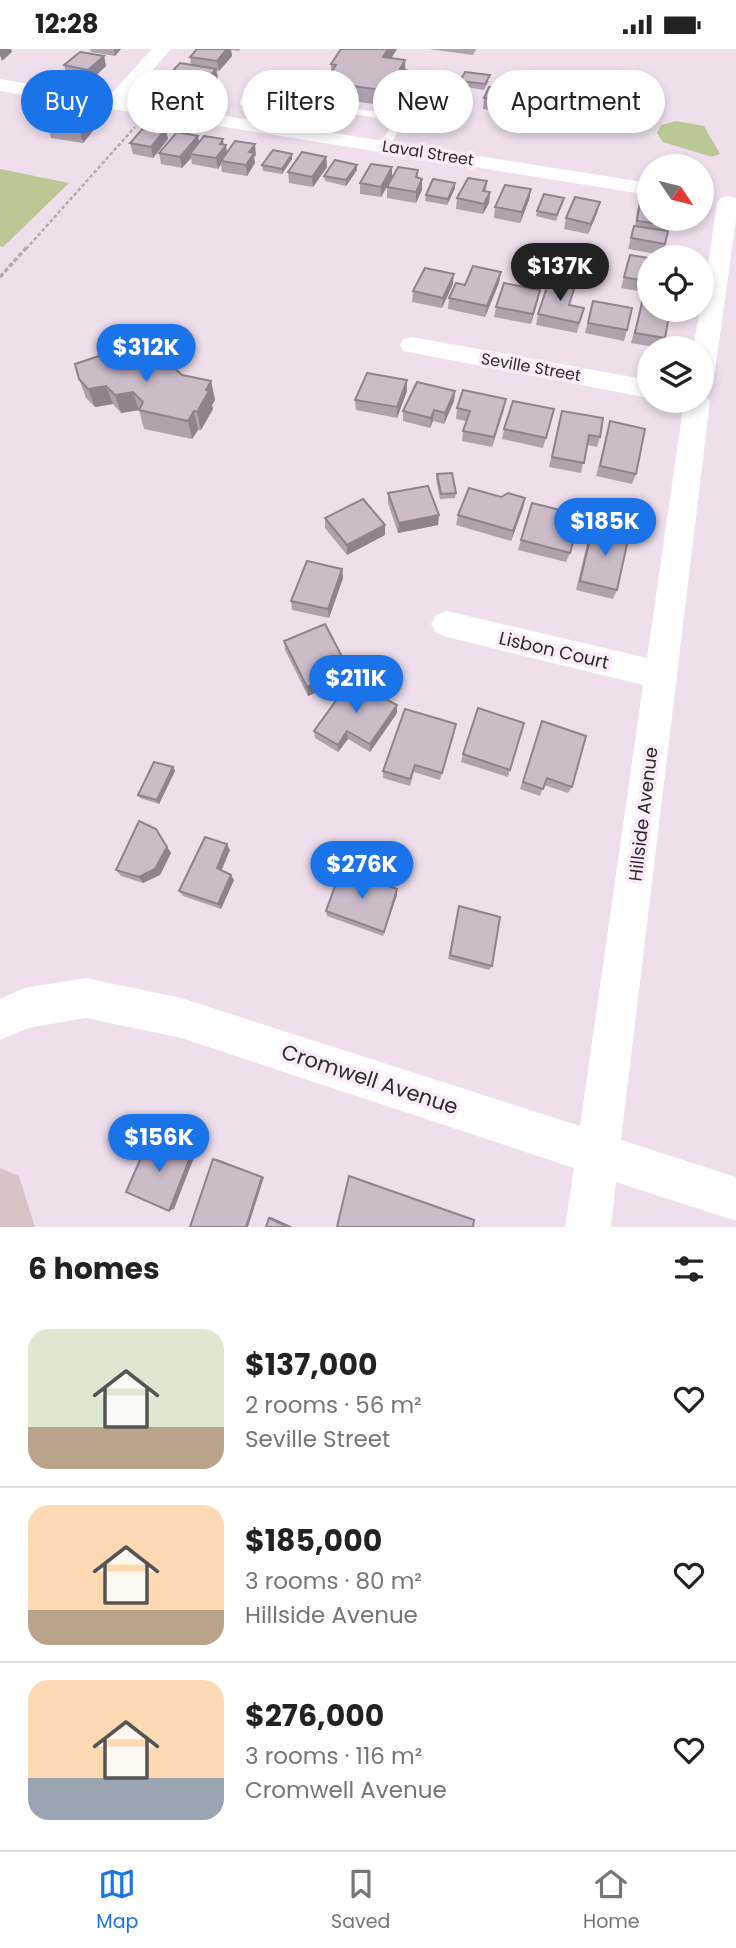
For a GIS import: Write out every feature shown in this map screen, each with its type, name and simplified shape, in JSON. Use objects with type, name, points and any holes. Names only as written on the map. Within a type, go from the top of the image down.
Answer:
[{"type":"main road","points":[[0,1195],[7,1227]]},
{"type":"street","points":[[114,103],[162,49]]},
{"type":"street","name":"Laval Street","points":[[0,85],[127,105]]},
{"type":"street","name":"Laval Street","points":[[303,133],[637,187]]},
{"type":"street","points":[[708,336],[732,202],[714,199]]},
{"type":"street","name":"Seville Street","points":[[412,345],[637,387]]},
{"type":"street","name":"Hillside Avenue","points":[[588,1227],[694,413]]},
{"type":"street","name":"Lisbon Court","points":[[447,624],[661,675]]},
{"type":"street","name":"Cromwell Avenue","points":[[0,1020],[24,1008],[86,997],[181,1018],[736,1199]]},
{"type":"lane","points":[[359,112],[400,118],[385,146]]},
{"type":"path","points":[[0,277],[130,133]]},
{"type":"green space","points":[[676,121],[704,126],[720,154],[714,156],[714,154],[702,154],[663,142],[657,133],[665,133],[665,124]]},
{"type":"green space","points":[[0,169],[69,183],[3,247],[0,246]]},
{"type":"building","points":[[197,49],[227,49],[217,61],[190,57]]},
{"type":"building","points":[[341,49],[388,49],[383,57],[405,60],[400,69],[406,70],[373,70],[373,89],[359,87],[359,70],[333,70],[336,65],[331,64]]},
{"type":"building","points":[[80,52],[104,56],[88,70],[64,65]]},
{"type":"building","points":[[180,63],[216,69],[215,70],[173,70]]},
{"type":"building","points":[[473,73],[487,75],[485,84],[473,83]]},
{"type":"building","points":[[139,133],[163,133],[151,147],[130,143]]},
{"type":"building","points":[[176,133],[198,136],[180,157],[159,153]]},
{"type":"building","points":[[204,136],[223,139],[220,144],[226,145],[216,158],[190,154]]},
{"type":"building","points":[[235,141],[255,144],[249,152],[254,153],[246,165],[221,161]]},
{"type":"building","points":[[273,150],[292,154],[282,169],[262,165]]},
{"type":"building","points":[[302,152],[326,157],[312,177],[288,172]]},
{"type":"building","points":[[335,160],[357,165],[346,180],[324,176]]},
{"type":"building","points":[[371,164],[392,167],[381,187],[360,183]]},
{"type":"building","points":[[398,167],[418,170],[416,177],[422,179],[416,192],[387,187]]},
{"type":"building","points":[[468,178],[487,181],[483,191],[490,192],[484,204],[457,198]]},
{"type":"building","points":[[433,179],[455,183],[448,199],[426,195]]},
{"type":"building","points":[[505,185],[531,189],[522,212],[495,207]]},
{"type":"building","points":[[544,194],[564,198],[557,215],[537,211]]},
{"type":"building","points":[[575,197],[600,202],[591,224],[566,218]]},
{"type":"building","points":[[634,226],[637,226],[637,231],[668,231],[665,244],[631,238]]},
{"type":"building","points":[[630,255],[637,256],[637,280],[624,277]]},
{"type":"building","points":[[473,266],[501,272],[487,306],[449,298],[456,283],[465,285]]},
{"type":"building","points":[[425,268],[454,274],[443,298],[413,291]]},
{"type":"building","points":[[549,281],[575,286],[569,305],[584,308],[579,323],[538,314]]},
{"type":"building","points":[[504,283],[540,290],[533,314],[496,307]]},
{"type":"building","points":[[593,301],[632,308],[627,330],[588,323]]},
{"type":"building","points":[[638,322],[668,322],[665,336],[635,333]]},
{"type":"building","points":[[114,351],[123,361],[141,356],[150,367],[168,362],[182,375],[211,381],[206,390],[209,391],[197,412],[194,411],[188,421],[139,410],[143,402],[133,392],[115,395],[106,386],[88,389],[79,379],[75,364]]},
{"type":"building","points":[[367,373],[407,380],[397,407],[355,400]]},
{"type":"building","points":[[417,382],[455,391],[445,413],[434,410],[431,418],[403,411]]},
{"type":"building","points":[[463,390],[506,399],[494,437],[463,431],[470,411],[457,408]]},
{"type":"building","points":[[513,401],[554,409],[546,438],[504,429]]},
{"type":"building","points":[[562,411],[603,418],[600,437],[589,435],[584,463],[552,457]]},
{"type":"building","points":[[610,421],[645,429],[636,474],[600,466]]},
{"type":"building","points":[[452,473],[456,493],[441,494],[437,474]]},
{"type":"building","points":[[428,486],[439,515],[399,523],[388,493]]},
{"type":"building","points":[[469,488],[501,497],[508,493],[525,498],[513,531],[458,515]]},
{"type":"building","points":[[363,499],[385,525],[347,545],[325,518]]},
{"type":"building","points":[[532,503],[580,515],[570,553],[521,540]]},
{"type":"building","points":[[593,526],[629,535],[617,590],[580,581]]},
{"type":"building","points":[[307,561],[342,569],[328,609],[291,601]]},
{"type":"building","points":[[325,624],[349,670],[307,687],[284,641]]},
{"type":"building","points":[[351,680],[397,705],[370,744],[347,731],[338,745],[314,731]]},
{"type":"building","points":[[478,708],[524,723],[510,770],[463,754]]},
{"type":"building","points":[[405,709],[456,724],[442,773],[415,765],[410,779],[383,771]]},
{"type":"building","points":[[542,721],[586,736],[572,787],[547,778],[543,789],[523,782]]},
{"type":"building","points":[[154,762],[173,767],[157,800],[138,795]]},
{"type":"building","points":[[139,821],[156,829],[167,847],[155,869],[139,877],[116,870]]},
{"type":"building","points":[[205,837],[227,844],[217,868],[231,875],[218,904],[179,891]]},
{"type":"building","points":[[341,870],[397,889],[384,932],[326,911]]},
{"type":"building","points":[[459,906],[500,917],[492,966],[450,955]]},
{"type":"building","points":[[150,1137],[191,1155],[169,1211],[126,1192]]},
{"type":"building","points":[[213,1159],[262,1177],[246,1227],[190,1227]]},
{"type":"building","points":[[349,1176],[474,1220],[473,1227],[337,1227]]},
{"type":"building","points":[[269,1218],[287,1227],[266,1227]]}]
